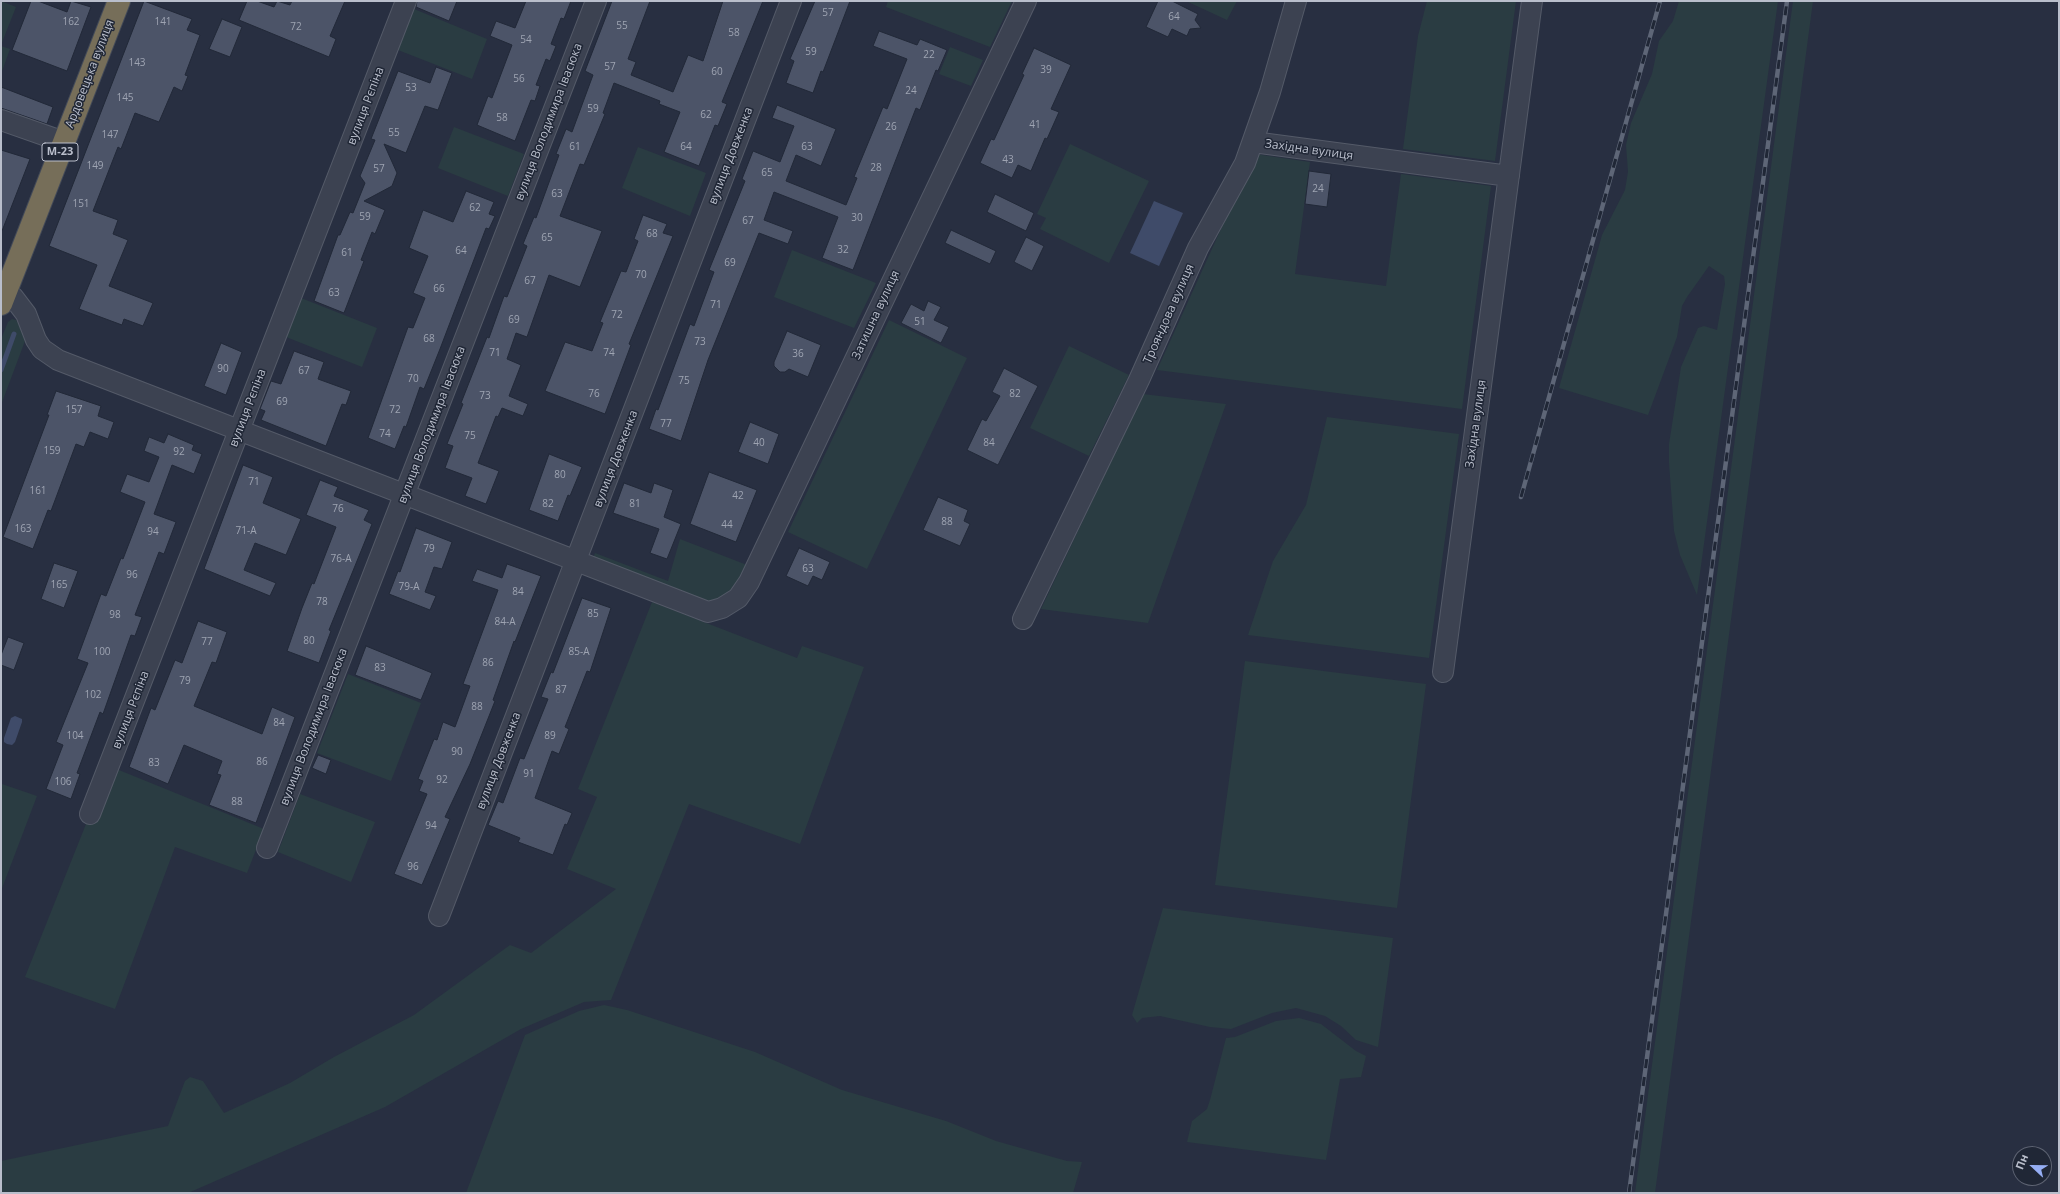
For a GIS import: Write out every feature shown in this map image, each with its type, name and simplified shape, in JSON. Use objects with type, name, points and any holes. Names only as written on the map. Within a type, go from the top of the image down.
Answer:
[{"type":"highway","name":"Ардовецька вулиця","points":[[3,298],[119,1]]},
{"type":"street","name":"вулиця Рєпіна","points":[[90,814],[406,1]]},
{"type":"street","name":"вулиця Володимира Івасюка","points":[[267,848],[596,1]]},
{"type":"street","name":"вулиця Довженка","points":[[438,916],[791,1]]},
{"type":"street","name":"Затишна вулиця","points":[[576,561],[708,612],[730,604],[738,598],[749,582],[1026,1]]},
{"type":"street","name":"Трояндова вулиця","points":[[1023,619],[1139,380],[1198,248],[1236,180],[1253,142],[1278,68],[1296,1]]},
{"type":"street","name":"Західна вулиця","points":[[1443,672],[1532,1]]},
{"type":"street","points":[[1,120],[64,142]]},
{"type":"street","name":"Західна вулиця","points":[[1253,142],[1509,176]]},
{"type":"street","points":[[3,298],[13,297],[19,303],[26,314],[36,340],[42,349],[49,355],[576,561]]},
{"type":"shaded area","points":[[1,1],[16,7],[1,45]]},
{"type":"shaded area","points":[[888,1],[1012,1],[990,47],[886,7]]},
{"type":"shaded area","points":[[1186,1],[1237,1],[1227,20]]},
{"type":"shaded area","points":[[1427,1],[1516,1],[1495,161],[1403,149],[1418,36]]},
{"type":"shaded area","points":[[1679,1],[1778,1],[1697,595],[1680,555],[1674,531],[1669,444],[1681,367],[1698,328],[1704,326],[1717,330],[1725,284],[1724,276],[1709,266],[1682,306],[1677,337],[1648,415],[1559,388],[1602,235],[1625,190],[1628,172],[1626,145],[1631,123],[1652,74],[1659,41],[1673,21]]},
{"type":"shaded area","points":[[1793,1],[1813,1],[1655,1193],[1635,1193]]},
{"type":"shaded area","points":[[414,9],[487,39],[472,79],[398,50]]},
{"type":"shaded area","points":[[1,46],[10,49],[1,74]]},
{"type":"shaded area","points":[[950,47],[983,60],[971,86],[939,74]]},
{"type":"shaded area","points":[[454,127],[524,154],[508,196],[438,168]]},
{"type":"shaded area","points":[[1070,144],[1149,181],[1109,263],[1040,229],[1046,218],[1037,214]]},
{"type":"shaded area","points":[[638,147],[706,173],[690,216],[622,188]]},
{"type":"shaded area","points":[[1255,154],[1310,162],[1295,274],[1386,286],[1401,174],[1491,186],[1462,409],[1157,370]]},
{"type":"shaded area","points":[[792,250],[876,283],[854,328],[774,297]]},
{"type":"shaded area","points":[[301,298],[377,328],[362,367],[286,337]]},
{"type":"shaded area","points":[[12,319],[16,320],[18,323],[25,341],[1,405],[1,339],[8,322]]},
{"type":"shaded area","points":[[889,320],[967,358],[867,569],[788,532]]},
{"type":"shaded area","points":[[1069,346],[1129,375],[1089,456],[1030,428]]},
{"type":"shaded area","points":[[1143,394],[1226,404],[1148,623],[1041,609]]},
{"type":"shaded area","points":[[1327,417],[1459,434],[1429,658],[1248,635],[1273,561],[1306,505]]},
{"type":"shaded area","points":[[680,539],[747,565],[739,580],[727,596],[707,604],[592,561],[595,553],[668,581]]},
{"type":"shaded area","points":[[652,602],[797,658],[802,646],[864,667],[800,844],[689,804],[611,1000],[584,1002],[521,1029],[385,1107],[188,1193],[1,1193],[1,1161],[168,1126],[185,1081],[190,1077],[203,1081],[224,1113],[290,1083],[334,1057],[414,1015],[510,945],[531,953],[616,889],[567,869],[597,797],[578,789]]},
{"type":"shaded area","points":[[1245,661],[1426,684],[1397,908],[1215,885]]},
{"type":"shaded area","points":[[348,674],[421,703],[391,781],[317,753]]},
{"type":"shaded area","points":[[114,768],[264,829],[247,873],[175,847],[115,1009],[25,977],[90,814]]},
{"type":"shaded area","points":[[2,784],[37,796],[1,891],[1,786]]},
{"type":"shaded area","points":[[300,794],[375,822],[351,882],[278,852]]},
{"type":"shaded area","points":[[1163,908],[1393,938],[1378,1047],[1356,1040],[1341,1026],[1325,1016],[1296,1008],[1272,1013],[1231,1029],[1210,1027],[1160,1016],[1142,1018],[1137,1023],[1132,1015]]},
{"type":"shaded area","points":[[604,1005],[627,1010],[755,1052],[842,1090],[946,1121],[996,1141],[1067,1161],[1082,1162],[1073,1193],[466,1193],[525,1035],[579,1011]]},
{"type":"shaded area","points":[[1299,1018],[1321,1024],[1356,1051],[1366,1056],[1361,1077],[1340,1079],[1326,1160],[1187,1142],[1192,1121],[1207,1109],[1226,1038],[1235,1037],[1276,1021]]},
{"type":"water","points":[[1154,201],[1183,213],[1159,266],[1130,253]]},
{"type":"water","points":[[15,716],[22,719],[22,722],[15,742],[12,745],[4,742],[4,738],[11,718]]},
{"type":"building","points":[[31,1],[38,1],[67,12],[71,1],[91,7],[67,71],[12,50]]},
{"type":"building","points":[[144,1],[192,19],[187,30],[200,35],[185,75],[188,76],[182,91],[174,87],[159,122],[135,113],[121,149],[118,147],[93,211],[118,220],[113,234],[128,240],[109,286],[153,303],[143,326],[124,319],[122,325],[79,309],[97,265],[49,246]]},
{"type":"building","points":[[247,1],[257,1],[274,7],[277,1],[290,5],[292,1],[345,1],[330,36],[336,39],[329,57],[239,20]]},
{"type":"building","points":[[417,1],[457,1],[449,21],[416,7]]},
{"type":"building","points":[[526,1],[571,1],[564,19],[561,18],[551,44],[556,46],[550,61],[546,59],[536,85],[540,86],[535,101],[531,100],[515,141],[477,125],[488,96],[492,98],[512,45],[490,36],[496,21],[515,28]]},
{"type":"building","points":[[612,1],[650,1],[628,59],[636,62],[631,75],[673,92],[688,55],[703,61],[723,1],[763,1],[722,102],[727,104],[718,126],[715,125],[699,166],[664,152],[680,112],[659,104],[660,101],[614,83],[603,113],[605,114],[584,165],[580,164],[560,216],[602,231],[580,287],[549,275],[527,337],[516,333],[507,359],[521,365],[509,396],[528,404],[523,416],[502,408],[498,417],[496,416],[478,463],[499,471],[486,504],[465,496],[472,478],[445,468],[453,446],[447,444],[463,404],[461,403],[487,337],[489,338],[504,296],[507,297],[527,246],[523,244],[534,217],[536,218],[559,155],[556,154],[566,129],[572,132],[593,75],[585,71]]},
{"type":"building","points":[[815,1],[850,1],[823,72],[821,71],[813,93],[786,83],[794,61],[790,59]]},
{"type":"building","points":[[1158,1],[1172,1],[1198,14],[1195,20],[1201,28],[1190,29],[1187,36],[1172,29],[1168,37],[1146,27]]},
{"type":"building","points":[[222,19],[242,27],[230,57],[209,49]]},
{"type":"building","points":[[879,31],[917,45],[920,39],[947,50],[938,71],[936,70],[920,110],[916,108],[853,270],[822,258],[838,217],[774,192],[764,220],[793,231],[788,244],[759,233],[708,360],[681,441],[649,429],[656,409],[658,410],[690,324],[694,326],[714,272],[709,270],[745,181],[742,179],[753,151],[780,162],[794,126],[772,118],[777,105],[836,129],[821,166],[796,155],[786,181],[846,205],[857,178],[854,177],[883,107],[887,109],[907,59],[873,46]]},
{"type":"building","points":[[1034,48],[1071,65],[1051,109],[1059,112],[1047,139],[1045,138],[1031,171],[1018,165],[1012,178],[980,163],[991,139],[994,140],[1024,75],[1022,74]]},
{"type":"building","points":[[436,67],[452,73],[438,110],[425,106],[406,153],[384,144],[397,173],[392,186],[364,201],[385,210],[375,234],[372,232],[361,260],[364,261],[344,313],[314,301],[338,235],[340,235],[350,212],[353,213],[365,183],[360,176],[375,140],[371,139],[398,71],[430,83]]},
{"type":"building","points":[[1,87],[53,107],[47,124],[1,108]]},
{"type":"building","points":[[1,150],[30,159],[2,231],[1,231]]},
{"type":"building","points":[[1309,171],[1331,174],[1327,207],[1305,204]]},
{"type":"building","points":[[466,191],[494,202],[489,214],[495,216],[489,229],[486,228],[424,389],[420,387],[406,427],[404,426],[395,449],[368,438],[408,327],[413,328],[425,298],[413,293],[428,256],[409,248],[423,210],[453,222]]},
{"type":"building","points":[[995,194],[1034,213],[1026,231],[987,212]]},
{"type":"building","points":[[643,215],[667,224],[663,233],[673,236],[629,344],[631,345],[605,414],[545,391],[565,342],[592,351],[603,323],[600,322],[621,271],[626,272],[638,241],[634,239]]},
{"type":"building","points":[[951,230],[996,251],[990,264],[945,243]]},
{"type":"building","points":[[1026,237],[1044,246],[1032,271],[1014,262]]},
{"type":"building","points":[[928,301],[941,307],[934,320],[949,327],[941,343],[901,323],[911,304],[924,311]]},
{"type":"building","points":[[787,331],[821,345],[808,377],[789,369],[785,372],[780,372],[774,366],[774,362]]},
{"type":"building","points":[[221,343],[242,352],[226,395],[204,386]]},
{"type":"building","points":[[294,351],[324,362],[318,379],[351,391],[346,405],[342,404],[326,446],[261,420],[265,411],[260,409],[271,381],[281,384]]},
{"type":"building","points":[[1004,368],[1038,386],[998,465],[967,450],[982,419],[986,421],[1000,396],[992,392]]},
{"type":"building","points":[[56,391],[101,406],[98,416],[114,422],[108,439],[90,432],[84,447],[76,444],[51,511],[48,510],[33,549],[3,537],[49,415],[47,415]]},
{"type":"building","points":[[750,422],[779,434],[768,464],[738,452]]},
{"type":"building","points":[[168,434],[194,445],[192,450],[202,454],[194,474],[172,465],[154,514],[176,522],[164,554],[159,552],[135,615],[142,617],[135,636],[131,635],[103,714],[100,712],[77,773],[80,774],[71,799],[46,789],[63,745],[56,742],[88,663],[77,659],[101,594],[106,596],[121,558],[123,559],[145,502],[120,492],[127,474],[149,482],[159,457],[144,451],[149,437],[164,443]]},
{"type":"building","points":[[549,454],[582,467],[570,496],[568,495],[558,521],[529,510]]},
{"type":"building","points":[[243,465],[273,477],[263,503],[301,519],[286,555],[255,543],[244,570],[276,583],[270,596],[204,569]]},
{"type":"building","points":[[709,472],[757,490],[736,542],[690,524]]},
{"type":"building","points":[[320,480],[338,487],[334,496],[369,510],[364,520],[372,524],[329,630],[331,631],[319,663],[287,651],[302,608],[312,583],[314,584],[336,527],[306,515]]},
{"type":"building","points":[[624,483],[651,493],[654,483],[673,490],[664,517],[681,524],[667,559],[650,553],[659,529],[613,513]]},
{"type":"building","points":[[938,497],[968,510],[964,521],[970,524],[960,546],[923,530]]},
{"type":"building","points":[[416,528],[452,542],[442,569],[434,567],[425,592],[436,596],[430,610],[389,594],[398,571],[400,572]]},
{"type":"building","points":[[799,548],[830,562],[822,580],[813,576],[808,586],[786,576]]},
{"type":"building","points":[[54,563],[78,571],[64,608],[41,599]]},
{"type":"building","points":[[507,564],[541,576],[515,642],[514,641],[493,700],[495,701],[470,764],[445,817],[450,819],[422,885],[394,874],[427,794],[419,791],[423,781],[418,779],[434,739],[437,740],[443,722],[455,727],[470,686],[463,684],[498,590],[472,581],[477,569],[502,578]]},
{"type":"building","points":[[582,598],[611,608],[590,672],[587,671],[565,727],[569,729],[559,754],[552,751],[535,798],[572,813],[567,825],[565,824],[553,855],[518,842],[520,838],[488,825],[498,801],[503,803],[520,758],[524,759],[548,699],[541,697],[551,672],[553,673]]},
{"type":"building","points":[[198,621],[227,632],[216,663],[212,662],[194,706],[262,734],[272,707],[295,717],[256,823],[209,805],[221,775],[217,774],[222,761],[184,745],[168,784],[129,767],[151,708],[155,710],[175,660],[182,663]]},
{"type":"building","points":[[8,637],[24,643],[14,670],[1,665],[1,655]]},
{"type":"building","points":[[366,646],[432,673],[421,700],[355,675]]},
{"type":"building","points":[[318,755],[331,760],[326,774],[312,768]]},
{"type":"waterway","points":[[1,370],[14,334]]},
{"type":"railway","points":[[1521,497],[1660,1]]},
{"type":"railway","points":[[1629,1193],[1787,1]]}]
